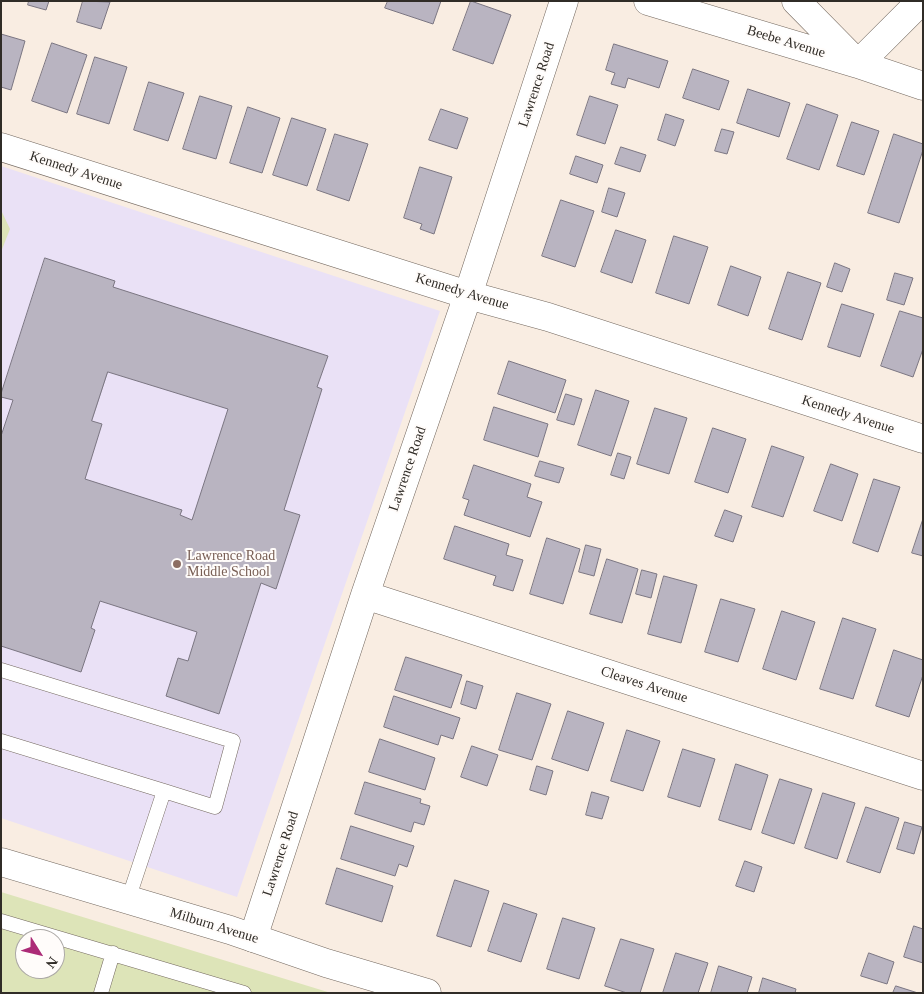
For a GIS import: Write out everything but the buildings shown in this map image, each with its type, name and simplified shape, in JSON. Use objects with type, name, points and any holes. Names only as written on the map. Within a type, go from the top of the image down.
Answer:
[{"type":"street","name":"Lawrence Road","points":[[253,938],[365,595],[468,295],[564,1]]},
{"type":"street","name":"Beebe Avenue","points":[[648,1],[690,7],[923,86]]},
{"type":"street","points":[[796,1],[858,64],[921,1]]},
{"type":"street","name":"Kennedy Avenue","points":[[1,147],[468,295],[548,317],[923,439]]},
{"type":"street","name":"Cleaves Avenue","points":[[365,595],[923,776]]},
{"type":"street","name":"Milburn Avenue","points":[[1,862],[253,938],[326,963],[426,993]]},
{"type":"lane","points":[[1,670],[233,741],[215,807],[1,740]]},
{"type":"lane","points":[[128,900],[164,791]]},
{"type":"lane","points":[[1,921],[244,993]]},
{"type":"lane","points":[[101,993],[113,953]]},
{"type":"shaded area","name":"Lawrence Road Middle School","points":[[1,166],[440,311],[237,897],[1,818]]},
{"type":"green space","points":[[1,210],[10,229],[1,252]]},
{"type":"green space","points":[[1,892],[331,993],[1,993]]},
{"type":"place","name":"Lawrence Road Middle School","points":[[177,564]]}]
